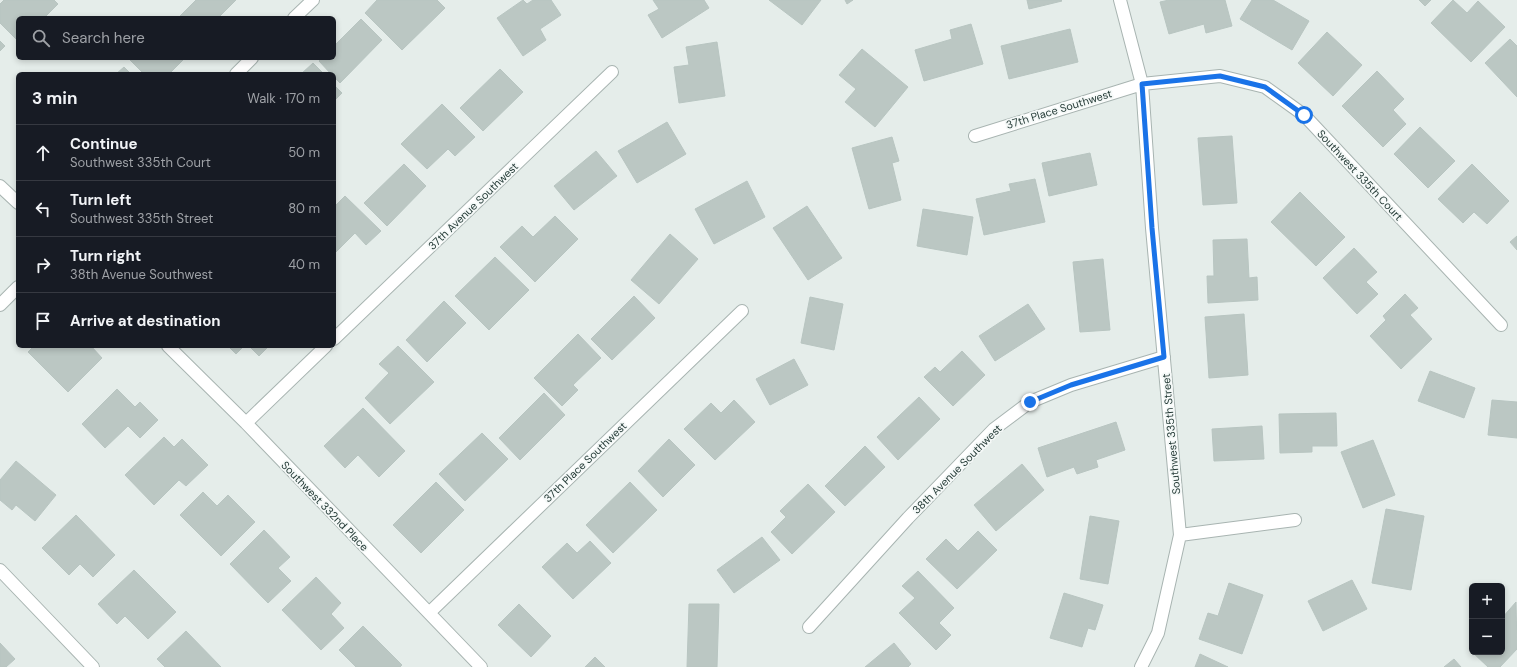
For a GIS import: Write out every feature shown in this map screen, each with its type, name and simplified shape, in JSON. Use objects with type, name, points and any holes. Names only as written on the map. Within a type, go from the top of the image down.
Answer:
[{"type":"street","points":[[296,16],[313,0]]},
{"type":"street","name":"Southwest 335th Street","points":[[1120,0],[1142,84],[1152,228],[1180,535],[1158,633],[1141,667]]},
{"type":"street","points":[[238,72],[250,60]]},
{"type":"street","name":"37th Avenue Southwest","points":[[336,337],[612,72]]},
{"type":"street","name":"Southwest 335th Court","points":[[1142,84],[1220,76],[1265,87],[1304,115],[1501,325]]},
{"type":"street","name":"37th Place Southwest","points":[[975,136],[1142,84]]},
{"type":"street","points":[[0,186],[16,201]]},
{"type":"street","points":[[0,305],[16,289]]},
{"type":"street","name":"37th Place Southwest","points":[[429,613],[742,311]]},
{"type":"street","name":"Southwest 332nd Place","points":[[170,348],[246,423],[481,667]]},
{"type":"street","points":[[246,423],[324,348]]},
{"type":"street","name":"38th Avenue Southwest","points":[[809,627],[908,518],[994,429],[1030,402],[1071,385],[1164,357]]},
{"type":"street","points":[[1180,535],[1295,520]]},
{"type":"street","points":[[0,570],[93,667]]},
{"type":"building","points":[[4,0],[54,0],[58,4],[46,16],[16,16],[16,39],[0,23],[0,4]]},
{"type":"building","points":[[196,0],[236,0],[220,16],[180,16]]},
{"type":"building","points":[[377,0],[437,0],[445,8],[402,50],[365,13]]},
{"type":"building","points":[[523,0],[527,4],[533,0],[551,0],[561,15],[540,29],[546,40],[523,56],[497,18]]},
{"type":"building","points":[[653,0],[704,0],[709,8],[662,38],[648,15],[659,9]]},
{"type":"building","points":[[769,0],[821,0],[802,25]]},
{"type":"building","points":[[845,0],[853,0],[847,4]]},
{"type":"building","points":[[1027,0],[1061,0],[1062,1],[1029,9]]},
{"type":"building","points":[[1169,0],[1225,0],[1232,26],[1206,33],[1204,24],[1169,34],[1160,2]]},
{"type":"building","points":[[1252,0],[1273,0],[1309,21],[1292,50],[1240,19]]},
{"type":"building","points":[[1419,0],[1431,0],[1425,6]]},
{"type":"building","points":[[1453,0],[1467,13],[1478,1],[1505,27],[1471,62],[1431,23]]},
{"type":"building","points":[[361,19],[382,40],[340,83],[336,79],[336,72],[329,72],[319,61],[336,60],[336,44]]},
{"type":"building","points":[[971,24],[983,64],[924,81],[915,50],[952,39],[950,30]]},
{"type":"building","points":[[1070,29],[1078,62],[1009,79],[1001,46]]},
{"type":"building","points":[[1327,32],[1362,65],[1333,96],[1298,63]]},
{"type":"building","points":[[1510,39],[1517,46],[1517,97],[1485,63]]},
{"type":"building","points":[[0,41],[5,46],[0,51]]},
{"type":"building","points":[[717,42],[725,96],[679,103],[674,67],[689,65],[686,47]]},
{"type":"building","points":[[862,49],[908,87],[875,127],[845,102],[856,89],[839,75]]},
{"type":"building","points":[[130,60],[183,60],[171,72],[142,72]]},
{"type":"building","points":[[313,63],[322,72],[303,72]]},
{"type":"building","points":[[124,67],[129,72],[118,72]]},
{"type":"building","points":[[500,69],[523,92],[483,131],[460,108]]},
{"type":"building","points":[[1377,71],[1404,99],[1393,110],[1406,124],[1383,147],[1342,106]]},
{"type":"building","points":[[336,87],[342,93],[336,99]]},
{"type":"building","points":[[442,104],[475,137],[455,156],[448,149],[427,169],[401,144]]},
{"type":"building","points":[[667,122],[686,154],[637,183],[618,151]]},
{"type":"building","points":[[1420,127],[1455,161],[1428,188],[1394,154]]},
{"type":"building","points":[[1232,136],[1237,203],[1203,205],[1198,138]]},
{"type":"building","points":[[892,137],[899,161],[892,163],[901,200],[869,209],[852,148]]},
{"type":"building","points":[[596,151],[617,176],[574,210],[554,186]]},
{"type":"building","points":[[1090,153],[1097,185],[1049,196],[1042,163]]},
{"type":"building","points":[[404,164],[426,186],[387,226],[364,203]]},
{"type":"building","points":[[1472,164],[1509,201],[1487,224],[1474,212],[1463,223],[1438,199]]},
{"type":"building","points":[[1035,179],[1045,222],[984,235],[976,199],[1011,191],[1009,184]]},
{"type":"building","points":[[747,181],[765,217],[714,244],[695,209]]},
{"type":"building","points":[[1300,192],[1345,237],[1316,266],[1271,222]]},
{"type":"building","points":[[345,196],[381,231],[366,245],[355,233],[336,252],[336,205]]},
{"type":"building","points":[[807,206],[842,258],[808,280],[773,228]]},
{"type":"building","points":[[923,209],[973,217],[967,255],[917,246]]},
{"type":"building","points":[[555,216],[578,239],[535,282],[500,247],[522,226],[533,237]]},
{"type":"building","points":[[670,234],[698,259],[659,304],[631,280]]},
{"type":"building","points":[[1517,236],[1517,250],[1510,242]]},
{"type":"building","points":[[1247,239],[1249,278],[1257,277],[1258,300],[1208,303],[1207,276],[1214,276],[1213,240]]},
{"type":"building","points":[[1354,248],[1377,272],[1366,282],[1378,294],[1357,314],[1323,278]]},
{"type":"building","points":[[495,257],[529,290],[489,330],[455,296]]},
{"type":"building","points":[[1103,259],[1110,330],[1080,332],[1073,262]]},
{"type":"building","points":[[1405,294],[1418,308],[1410,315],[1432,339],[1401,369],[1370,336],[1386,320],[1383,316]]},
{"type":"building","points":[[634,296],[655,318],[612,360],[591,339]]},
{"type":"building","points":[[810,297],[843,304],[834,350],[801,343]]},
{"type":"building","points":[[444,301],[466,323],[427,362],[406,340]]},
{"type":"building","points":[[1028,304],[1045,329],[995,361],[979,336]]},
{"type":"building","points":[[1244,314],[1248,375],[1209,378],[1205,317]]},
{"type":"building","points":[[578,334],[601,358],[573,385],[578,390],[562,406],[534,378]]},
{"type":"building","points":[[398,346],[434,382],[390,424],[365,398],[389,373],[379,364]]},
{"type":"building","points":[[32,348],[93,348],[102,358],[68,392],[28,352]]},
{"type":"building","points":[[230,348],[242,348],[236,354]]},
{"type":"building","points":[[251,348],[267,348],[259,356]]},
{"type":"building","points":[[962,351],[985,375],[953,406],[924,377],[935,367],[940,372]]},
{"type":"building","points":[[794,359],[808,385],[770,405],[756,379]]},
{"type":"building","points":[[1430,371],[1475,388],[1464,418],[1418,401]]},
{"type":"building","points":[[117,389],[135,407],[140,402],[158,420],[140,438],[128,426],[105,448],[82,424]]},
{"type":"building","points":[[544,393],[565,415],[520,460],[499,438]]},
{"type":"building","points":[[919,397],[940,419],[898,460],[877,437]]},
{"type":"building","points":[[734,400],[755,422],[715,460],[684,429],[711,403],[721,413]]},
{"type":"building","points":[[1492,400],[1517,402],[1517,438],[1488,435]]},
{"type":"building","points":[[363,408],[405,451],[379,477],[358,455],[345,468],[324,446]]},
{"type":"building","points":[[1336,413],[1337,446],[1312,446],[1312,452],[1280,453],[1279,414]]},
{"type":"building","points":[[1116,422],[1125,450],[1096,460],[1098,467],[1077,474],[1074,467],[1047,477],[1038,448]]},
{"type":"building","points":[[1262,426],[1264,459],[1214,461],[1212,429]]},
{"type":"building","points":[[482,433],[508,459],[465,501],[439,474]]},
{"type":"building","points":[[164,437],[174,447],[182,439],[208,465],[186,486],[179,480],[154,505],[125,475]]},
{"type":"building","points":[[669,439],[695,465],[663,497],[638,471]]},
{"type":"building","points":[[1373,440],[1395,495],[1363,508],[1341,452]]},
{"type":"building","points":[[865,446],[885,467],[845,506],[825,486]]},
{"type":"building","points":[[16,461],[56,495],[35,521],[16,505],[12,510],[0,500],[0,480]]},
{"type":"building","points":[[1022,464],[1044,490],[996,531],[974,505]]},
{"type":"building","points":[[436,482],[464,510],[421,553],[393,525]]},
{"type":"building","points":[[630,482],[657,510],[613,553],[586,525]]},
{"type":"building","points":[[808,484],[835,512],[792,554],[771,532],[786,517],[780,511]]},
{"type":"building","points":[[203,492],[217,506],[228,495],[255,522],[221,556],[180,515]]},
{"type":"building","points":[[1386,509],[1424,516],[1411,590],[1372,583]]},
{"type":"building","points":[[76,515],[115,555],[93,577],[80,564],[69,575],[42,548]]},
{"type":"building","points":[[1090,516],[1119,521],[1108,584],[1080,579]]},
{"type":"building","points":[[264,530],[290,557],[278,568],[291,581],[268,603],[230,564]]},
{"type":"building","points":[[978,531],[997,550],[957,589],[926,559],[946,539],[958,551]]},
{"type":"building","points":[[762,537],[780,560],[734,593],[717,570]]},
{"type":"building","points":[[590,541],[611,563],[573,599],[542,567],[567,543],[577,553]]},
{"type":"building","points":[[134,570],[176,612],[148,639],[125,616],[117,624],[98,604]]},
{"type":"building","points":[[918,571],[954,608],[939,623],[951,635],[936,650],[899,613],[915,598],[902,586]]},
{"type":"building","points":[[316,577],[341,603],[331,614],[344,628],[321,650],[282,610]]},
{"type":"building","points":[[1352,580],[1367,609],[1323,631],[1308,601]]},
{"type":"building","points":[[1229,583],[1263,595],[1242,654],[1199,639],[1208,613],[1218,616]]},
{"type":"building","points":[[1064,593],[1103,605],[1095,630],[1088,628],[1082,647],[1050,638]]},
{"type":"building","points":[[1516,602],[1517,649],[1500,667],[1488,667],[1475,655],[1505,655],[1505,615]]},
{"type":"building","points":[[519,604],[551,636],[531,657],[498,625]]},
{"type":"building","points":[[689,604],[719,604],[717,667],[687,667]]},
{"type":"building","points":[[363,626],[402,665],[400,667],[356,667],[339,650]]},
{"type":"building","points":[[186,631],[221,667],[165,667],[157,659]]},
{"type":"building","points":[[0,643],[15,659],[6,667],[0,667]]},
{"type":"building","points":[[894,643],[911,664],[908,667],[865,667]]},
{"type":"building","points":[[1200,654],[1228,667],[1195,667]]},
{"type":"building","points":[[595,657],[605,667],[585,667]]},
{"type":"building","points":[[1454,659],[1461,667],[1444,667]]},
{"type":"route","points":[[1030,402],[1071,385],[1164,357],[1152,228],[1142,84],[1220,76],[1265,87],[1304,115]]}]
